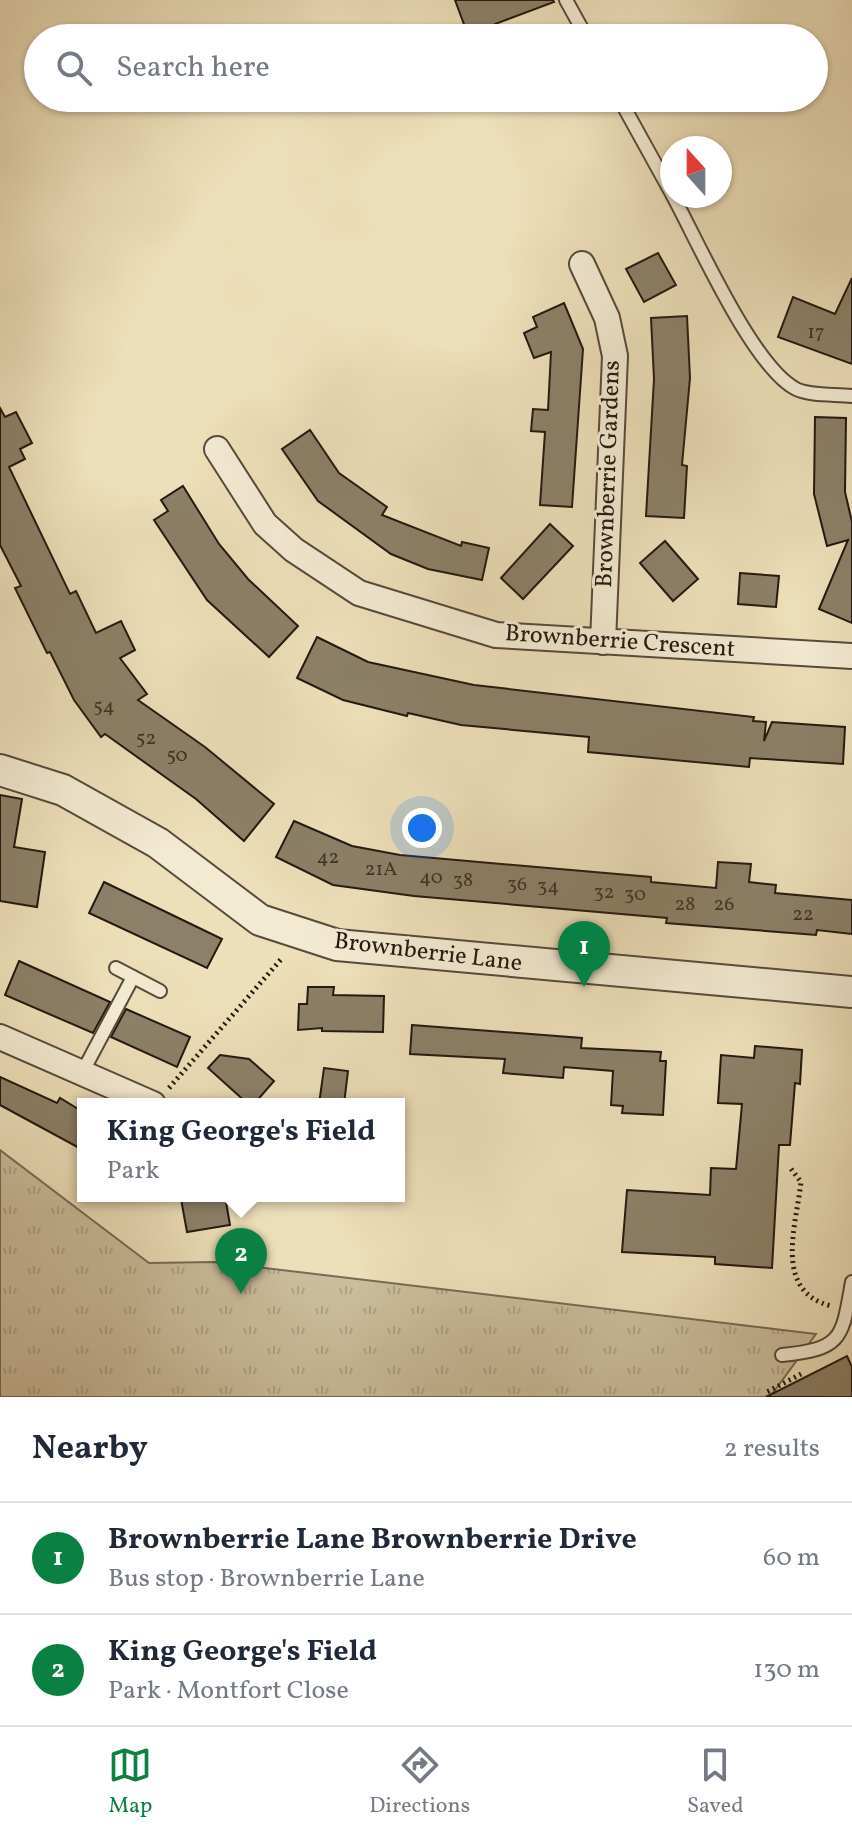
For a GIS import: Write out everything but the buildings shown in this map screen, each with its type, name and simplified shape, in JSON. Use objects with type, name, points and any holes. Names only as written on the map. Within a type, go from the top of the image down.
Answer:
[{"type":"street","name":"Brownberrie Gardens","points":[[582,264],[607,318],[615,356],[603,642]]},
{"type":"street","name":"Brownberrie Crescent","points":[[217,449],[265,524],[294,550],[359,593],[496,635],[852,656]]},
{"type":"street","name":"Brownberrie Lane","points":[[0,770],[63,790],[158,843],[260,920],[337,945],[431,956],[852,992]]},
{"type":"street","points":[[0,1037],[82,1073],[159,1098]]},
{"type":"lane","points":[[566,0],[579,24]]},
{"type":"lane","points":[[627,112],[660,173]]},
{"type":"lane","points":[[679,208],[759,353],[774,370],[798,391],[852,396]]},
{"type":"lane","points":[[116,968],[160,991]]},
{"type":"lane","points":[[82,1073],[133,977]]},
{"type":"lane","points":[[782,1355],[819,1351],[843,1331],[852,1282]]},
{"type":"path","points":[[159,1098],[302,934]]},
{"type":"path","points":[[791,1169],[801,1182],[792,1264],[796,1283],[811,1300],[847,1310]]},
{"type":"path","points":[[769,1397],[767,1392],[813,1368],[819,1351]]},
{"type":"green space","points":[[0,1150],[149,1263],[215,1262],[816,1334],[770,1397],[0,1397]]},
{"type":"place","name":"Brownberrie Lane Brownberrie Drive","points":[[584,987]]},
{"type":"place","name":"King George's Field","points":[[241,1294]]}]
